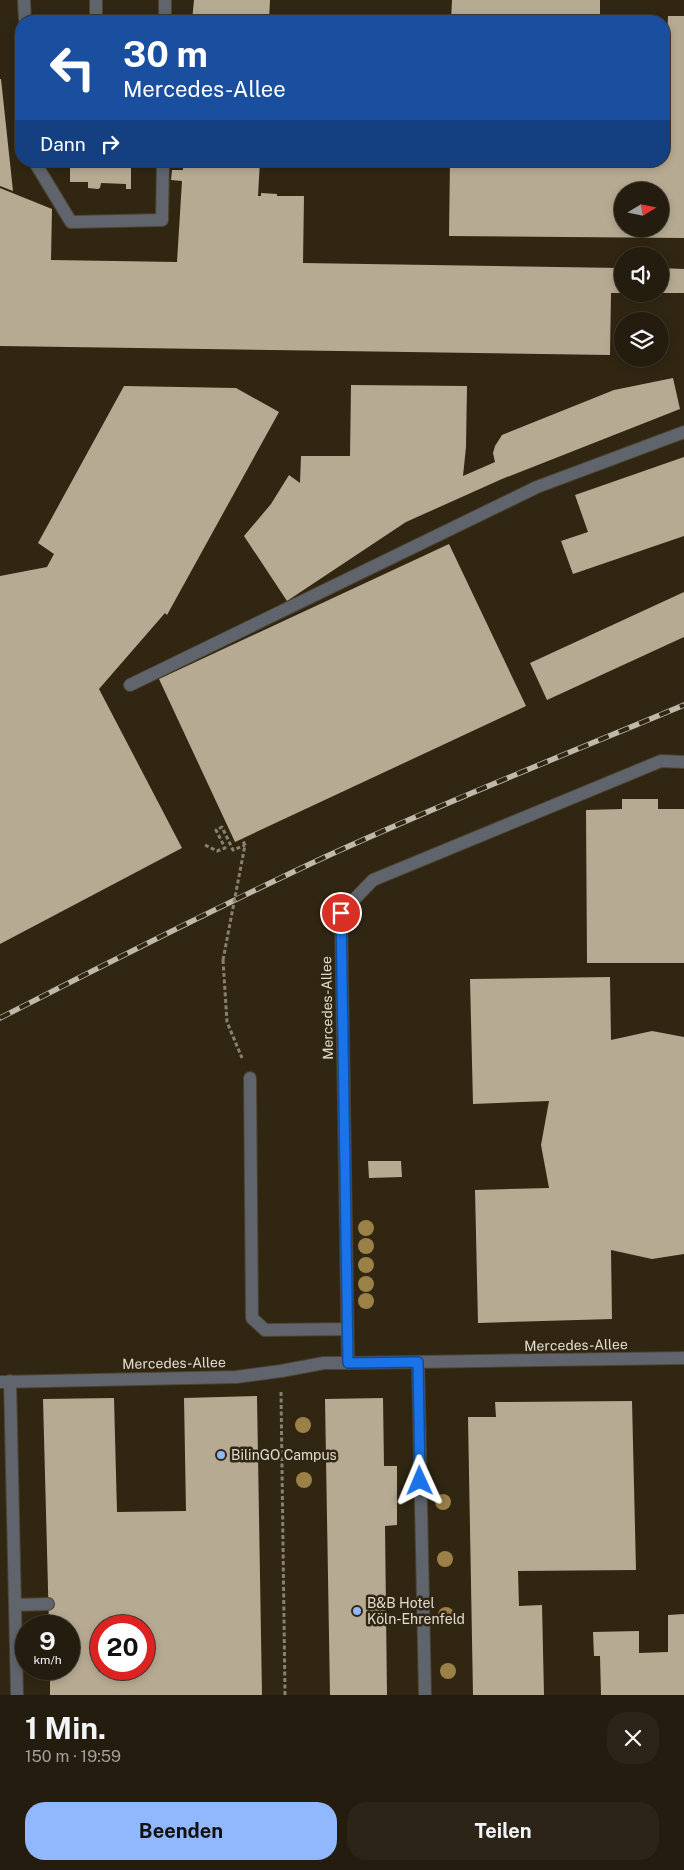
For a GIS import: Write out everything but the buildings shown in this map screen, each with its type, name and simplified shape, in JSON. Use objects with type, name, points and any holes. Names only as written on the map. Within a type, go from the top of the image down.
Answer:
[{"type":"lane","points":[[24,0],[25,15]]},
{"type":"lane","points":[[96,0],[96,15]]},
{"type":"lane","points":[[165,0],[165,15]]},
{"type":"lane","points":[[38,167],[71,222],[162,220],[163,167]]},
{"type":"lane","points":[[130,685],[537,487],[684,432]]},
{"type":"lane","name":"Mercedes-Allee","points":[[348,1363],[341,913],[373,880],[661,761],[684,762]]},
{"type":"lane","points":[[250,1078],[252,1318],[265,1330],[347,1329]]},
{"type":"lane","name":"Mercedes-Allee","points":[[5,1382],[236,1377],[324,1363],[684,1358]]},
{"type":"lane","points":[[418,1362],[425,1695]]},
{"type":"lane","points":[[5,1382],[17,1695]]},
{"type":"lane","points":[[15,1605],[48,1604]]},
{"type":"path","points":[[205,845],[217,851],[225,848],[216,830],[222,827],[233,850],[245,845]]},
{"type":"path","points":[[242,839],[245,845],[223,960],[227,1022],[250,1078]]},
{"type":"path","points":[[281,1371],[285,1695]]},
{"type":"railway","points":[[0,1018],[121,956],[325,857],[459,798],[684,705]]},
{"type":"place","name":"BilinGO Campus","points":[[221,1455]]},
{"type":"place","name":"B&B Hotel Köln-Ehrenfeld","points":[[357,1611]]},
{"type":"route","points":[[341,913],[348,1363],[418,1362],[420,1481]]}]
